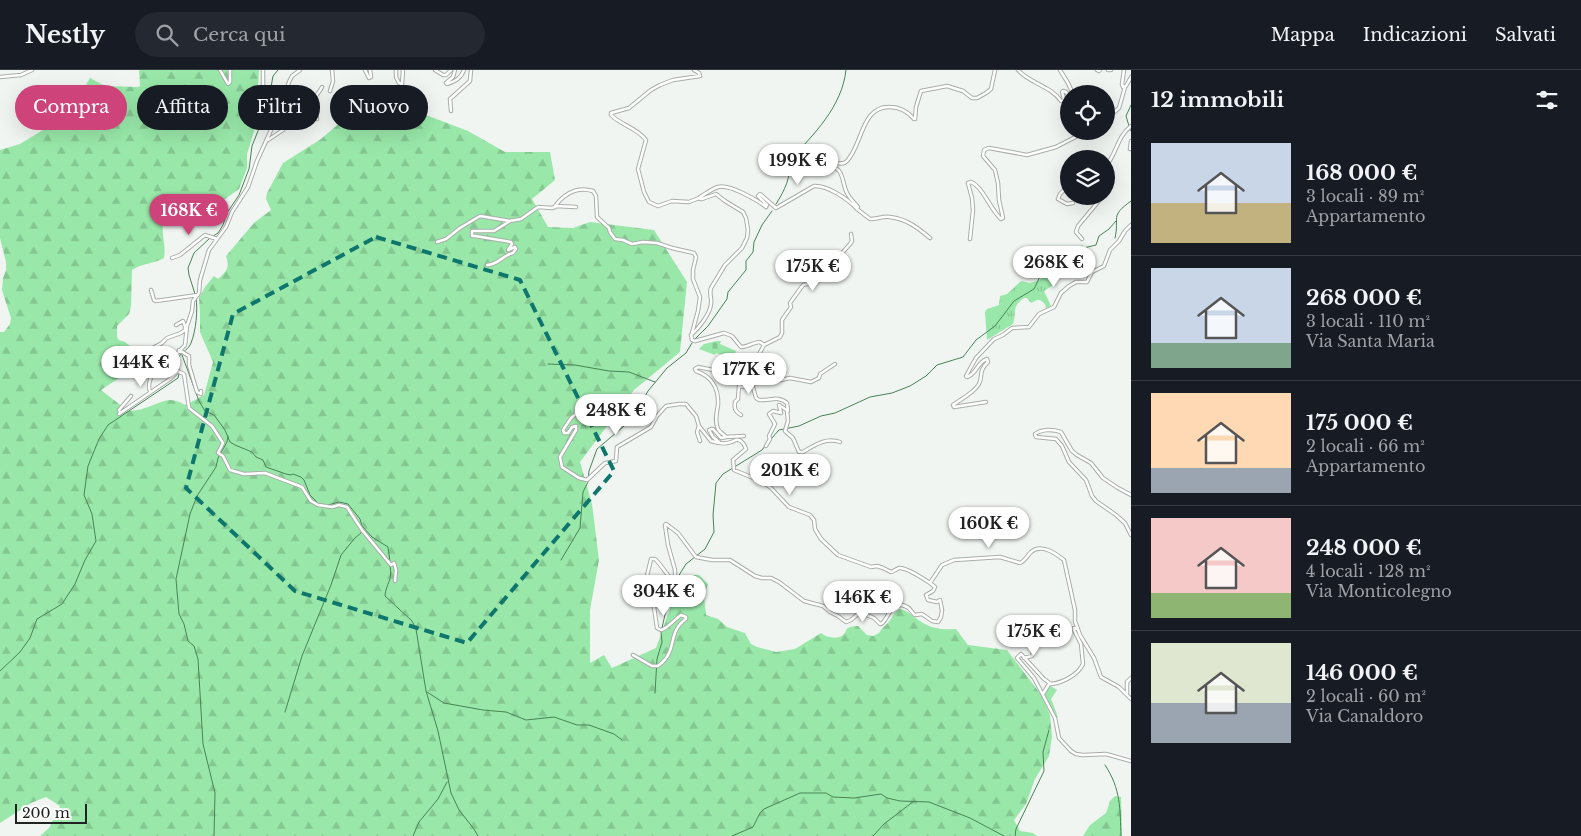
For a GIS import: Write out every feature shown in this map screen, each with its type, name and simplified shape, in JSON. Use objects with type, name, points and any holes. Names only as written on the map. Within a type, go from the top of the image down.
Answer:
[{"type":"street","points":[[0,78],[21,75],[32,70]]},
{"type":"street","points":[[220,70],[228,84],[230,82],[230,70]]},
{"type":"street","points":[[263,70],[263,85]]},
{"type":"street","points":[[289,85],[292,76],[300,70]]},
{"type":"street","points":[[331,85],[332,70]]},
{"type":"street","points":[[365,70],[369,78],[371,77],[370,70]]},
{"type":"street","points":[[396,70],[396,77],[399,83],[402,84],[403,70]]},
{"type":"street","points":[[435,70],[446,75],[451,70]]},
{"type":"street","points":[[455,70],[453,77],[447,84],[462,77],[464,70]]},
{"type":"street","points":[[451,111],[450,99],[470,81],[471,70]]},
{"type":"street","points":[[694,70],[700,76],[673,80],[660,85],[629,108],[611,113],[615,119],[637,131],[646,140],[638,169],[645,195],[649,202],[658,206],[672,202],[689,202],[715,188],[724,187],[758,200],[766,207],[766,202],[758,196],[760,194],[776,208],[814,186],[821,186],[857,208],[870,219],[891,217],[908,222],[930,238]]},
{"type":"street","points":[[857,208],[847,193],[838,169],[833,166],[826,166],[825,164],[847,161],[859,142],[866,124],[874,111],[881,107],[896,107],[906,112],[915,120],[916,107],[921,91],[942,86],[953,87],[964,91],[969,97],[977,98],[991,89],[995,70]]},
{"type":"street","points":[[1018,70],[1060,100]]},
{"type":"street","points":[[1060,70],[1069,85]]},
{"type":"street","points":[[1124,70],[1122,86],[1125,87]]},
{"type":"street","points":[[1115,111],[1118,108],[1125,87],[1131,77]]},
{"type":"street","points":[[1115,153],[1123,133],[1131,126]]},
{"type":"street","points":[[151,349],[167,338],[184,330],[198,295],[200,280],[209,250],[216,238],[226,227],[232,212],[248,187],[272,130]]},
{"type":"street","points":[[267,141],[283,130]]},
{"type":"street","points":[[970,239],[973,210],[968,186],[969,182],[977,185],[994,211],[1001,219],[1003,218],[996,175],[993,166],[983,156],[984,150],[989,148],[1022,155],[1033,154],[1056,147],[1070,140]]},
{"type":"street","points":[[1130,149],[1131,141]]},
{"type":"street","points":[[555,207],[559,200],[573,190],[583,188],[593,191],[596,193],[597,217],[609,228],[615,239],[632,244],[657,242],[694,253],[696,257],[693,279],[700,297],[691,335],[692,340],[695,341],[724,333],[732,336],[741,347],[757,342],[764,345]]},
{"type":"street","points":[[691,335],[697,330],[707,314],[711,304],[710,291],[725,265],[742,248],[747,238],[748,230],[743,212],[718,195],[699,198]]},
{"type":"street","points":[[1082,239],[1076,232],[1078,226],[1096,205]]},
{"type":"street","points":[[487,265],[494,264],[516,249],[515,247],[508,250],[512,244],[511,242],[472,236],[472,231],[494,230],[510,221],[521,219],[538,207],[576,207]]},
{"type":"street","points":[[437,242],[446,239],[480,216],[510,221]]},
{"type":"street","points":[[986,402],[954,407],[953,405],[979,384],[980,375],[988,359],[980,363],[972,375],[966,376],[976,358],[994,339],[1012,328],[1029,327],[1039,314],[1054,307],[1061,293],[1069,286],[1076,282],[1087,282],[1092,272],[1104,266],[1110,250],[1131,225]]},
{"type":"street","points":[[740,415],[735,410],[734,402],[738,399],[739,386],[747,386],[752,368],[764,345],[780,337],[782,333],[782,320],[791,307],[790,303],[803,285],[815,282],[831,268],[852,241],[851,234]]},
{"type":"street","points":[[172,258],[180,255],[202,237],[209,235],[216,238]]},
{"type":"street","points":[[151,290],[155,301],[198,295]]},
{"type":"street","points":[[176,325],[183,321],[186,326],[184,344],[172,362],[179,372],[184,374],[189,408],[212,426],[223,443],[218,453],[224,457],[230,470],[244,474],[265,473],[302,487],[311,501],[318,505],[346,507],[390,564],[394,563],[396,566],[395,581]]},
{"type":"street","points":[[180,351],[189,356],[189,365],[197,392],[202,394],[201,391]]},
{"type":"street","points":[[142,362],[152,372],[149,385],[150,392]]},
{"type":"street","points":[[753,385],[760,374],[776,381],[790,378],[813,382],[819,378],[820,374],[835,364]]},
{"type":"street","points":[[725,437],[726,435],[718,429],[716,423],[718,400],[712,381],[695,369],[698,367],[713,370],[724,380],[746,373],[752,368]]},
{"type":"street","points":[[131,396],[119,410],[119,413],[179,372]]},
{"type":"street","points":[[750,379],[756,398],[759,400],[777,398],[787,403],[788,421],[785,431],[793,438],[799,452],[803,452],[826,440],[840,442]]},
{"type":"street","points":[[576,411],[576,414],[563,430],[564,433],[568,432],[572,427],[576,426],[576,430],[560,457],[562,467],[584,480],[587,480],[605,463],[616,461],[617,447],[651,427],[657,416],[666,406],[686,404],[696,416],[699,426],[708,439],[720,443],[730,443],[737,440],[742,443],[746,449],[733,460],[734,470],[763,482],[789,507],[810,515],[814,520],[815,529],[821,539],[838,555],[891,572],[902,568],[912,574],[920,575],[934,587],[933,591],[926,595],[928,600],[937,602],[940,600],[941,602],[941,617],[938,622],[932,622],[922,614],[915,615],[909,608],[902,606],[893,608],[882,624],[879,624],[873,617],[859,613],[846,622],[823,606],[804,601],[774,579],[755,576],[728,559],[712,560],[696,557],[678,533],[666,524],[668,545],[675,570],[675,580],[671,579],[666,570],[655,559],[651,559],[647,576],[652,593],[657,628],[665,629],[681,615],[686,617],[686,619],[678,625],[674,634],[671,652],[658,666],[652,666],[633,655]]},
{"type":"street","points":[[766,446],[775,424],[769,414],[773,411],[782,414],[779,405],[787,411]]},
{"type":"street","points":[[699,426],[697,432],[700,441]]},
{"type":"street","points":[[720,443],[711,434],[710,429],[713,429],[721,438],[744,436]]},
{"type":"street","points":[[1131,495],[1103,478],[1091,463],[1072,451],[1061,432],[1055,430],[1036,433],[1036,437],[1056,439],[1062,446],[1069,462],[1086,480],[1092,496],[1125,523],[1131,536]]},
{"type":"street","points":[[930,583],[942,565],[954,560],[1000,557],[1020,563],[1025,561],[1033,550],[1039,548],[1048,550],[1064,560],[1078,630],[1094,658],[1101,677],[1119,687],[1131,699]]},
{"type":"street","points":[[1043,695],[1049,684],[1059,682],[1077,673],[1083,664],[1080,644],[1074,630],[1076,628],[1078,630]]},
{"type":"street","points":[[1024,658],[1032,656],[1034,647],[1038,646]]},
{"type":"street","points":[[1051,684],[1021,654],[1017,658],[1034,678],[1055,718],[1059,738],[1071,752],[1083,755],[1106,754],[1131,761]]},
{"type":"street","points":[[1127,694],[1127,682],[1131,678]]},
{"type":"highlighted area","points":[[376,237],[520,280],[614,471],[467,643],[295,591],[186,488],[233,314]]},
{"type":"green space","points":[[139,70],[259,70],[258,85],[238,85],[238,130],[254,130],[247,154],[247,168],[239,189],[218,204],[205,217],[189,221],[183,220],[175,212],[168,213],[163,225],[164,258],[132,270],[129,314],[117,326],[117,337],[130,346],[136,358],[134,368],[101,390],[128,411],[134,411],[170,400],[186,405],[204,395],[213,362],[200,332],[199,298],[214,276],[218,279],[224,274],[228,266],[226,256],[254,223],[271,210],[266,199],[267,193],[283,163],[321,139],[331,130],[428,130],[428,116],[468,131],[505,152],[550,152],[555,180],[532,199],[548,227],[573,228],[590,222],[654,230],[687,282],[680,352],[634,390],[580,462],[592,504],[599,560],[590,610],[590,663],[604,655],[612,668],[656,648],[673,600],[690,592],[689,580],[693,575],[699,575],[708,584],[704,596],[706,615],[718,619],[727,627],[745,633],[751,644],[776,652],[795,649],[821,633],[836,638],[842,636],[847,629],[853,626],[858,626],[867,635],[873,636],[879,633],[899,609],[907,612],[924,624],[942,629],[956,629],[968,645],[1007,650],[1042,696],[1050,715],[1052,737],[1049,756],[1035,779],[1026,804],[1014,820],[1020,831],[1033,833],[1037,836],[40,836],[49,828],[60,806],[46,797],[31,803],[0,823],[0,332],[4,332],[10,324],[11,318],[2,290],[6,262],[0,238],[0,150],[20,144],[43,130],[127,130],[127,87],[137,87],[137,130],[228,130],[228,85],[140,85]]},
{"type":"green space","points":[[90,78],[103,85],[86,85]]},
{"type":"green space","points":[[1083,245],[1085,274],[1078,258],[1070,258],[1066,264],[1067,270],[1055,275],[1055,284],[1044,291],[1051,306],[1046,309],[1045,304],[1040,300],[1031,303],[1027,298],[1024,298],[1017,304],[1013,324],[987,340],[985,312],[987,309],[999,305],[1000,296],[1007,294],[1021,281],[1030,283],[1040,280],[1043,275],[1035,272],[1034,266],[1036,263],[1049,258],[1069,246],[1071,248]]},
{"type":"green space","points":[[721,341],[720,344],[736,351],[733,358],[730,360],[725,357],[724,359],[721,358],[722,355],[716,353],[715,355],[699,349],[704,344]]},
{"type":"green space","points":[[1049,685],[1057,690],[1051,699],[1058,717],[1054,717],[1044,695]]},
{"type":"green space","points":[[1115,796],[1121,797],[1122,836],[1083,836],[1090,825],[1106,813],[1110,801]]},
{"type":"waterway","points":[[195,294],[188,268],[194,253],[218,233],[227,213],[239,195],[249,169],[252,146],[270,93],[273,76],[278,70]]},
{"type":"waterway","points":[[776,204],[787,183],[790,160],[817,130],[833,108],[839,96],[846,70]]},
{"type":"waterway","points":[[1129,126],[1126,116],[1131,105]]},
{"type":"waterway","points":[[1115,238],[1118,214],[1131,201]]},
{"type":"waterway","points":[[695,339],[708,326],[727,299],[728,292],[746,270],[746,261],[753,252],[754,242],[762,225],[772,211]]},
{"type":"waterway","points":[[771,439],[779,430],[799,426],[821,416],[835,413],[870,397],[892,393],[910,386],[926,376],[937,365],[963,357],[976,340],[995,326],[1014,301],[1034,289],[1046,264],[1067,252],[1096,245],[1099,236],[1116,221]]},
{"type":"waterway","points":[[0,671],[20,652],[30,638],[37,619],[62,604],[75,584],[85,560],[96,541],[92,514],[84,495],[88,466],[99,439],[108,425],[178,378],[178,358],[190,345],[194,333],[197,314],[196,298]]},
{"type":"waterway","points":[[561,560],[580,528],[583,492],[588,482],[589,471],[597,449],[631,420],[648,391],[667,368],[686,353],[692,343]]},
{"type":"waterway","points":[[182,355],[199,401],[205,411],[214,415],[225,430],[230,442],[252,452],[256,457],[263,460],[266,467],[301,477],[310,495],[319,504],[328,505],[339,502],[348,504],[360,519],[362,526],[372,537],[388,547],[390,562]]},
{"type":"waterway","points":[[548,364],[575,365],[609,371],[629,372],[655,382]]},
{"type":"waterway","points":[[214,836],[215,793],[203,744],[198,659],[194,646],[188,641],[184,624],[179,614],[176,579],[190,514],[197,496],[216,467],[228,436]]},
{"type":"waterway","points":[[662,628],[671,588],[686,564],[705,549],[714,532],[713,515],[716,483],[723,474],[762,450],[765,446]]},
{"type":"waterway","points":[[285,712],[302,656],[341,555],[363,531]]},
{"type":"waterway","points":[[390,566],[391,575],[385,596],[412,621],[416,629],[426,691],[438,731],[451,793],[459,810],[478,836]]},
{"type":"waterway","points":[[655,693],[657,659],[662,642],[661,632]]},
{"type":"waterway","points":[[427,692],[444,703],[506,712],[526,720],[554,717],[577,725],[589,725],[614,734],[622,740]]},
{"type":"waterway","points":[[1015,836],[1016,829],[1044,771],[1043,752],[1049,730]]},
{"type":"waterway","points":[[1105,765],[1117,791],[1121,836]]},
{"type":"waterway","points":[[413,836],[419,822],[438,799],[447,782]]},
{"type":"waterway","points":[[732,836],[753,827],[764,809],[800,793],[826,793],[833,797],[854,798],[881,794],[887,798],[900,801],[929,802],[970,818],[1004,836]]},
{"type":"waterway","points":[[873,836],[884,824],[914,801]]}]
